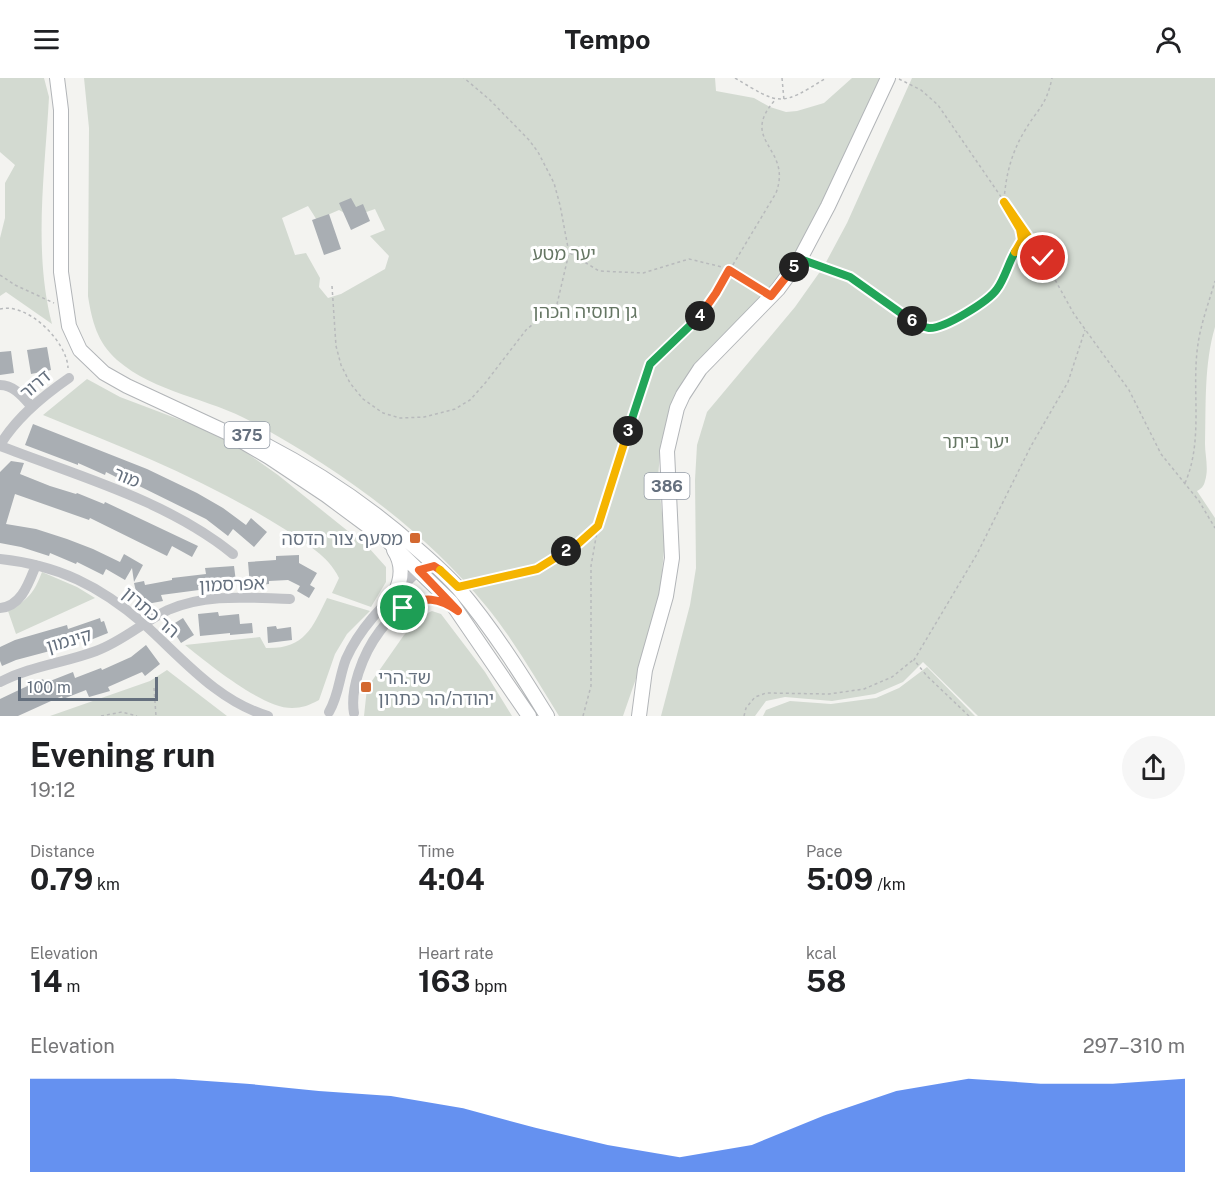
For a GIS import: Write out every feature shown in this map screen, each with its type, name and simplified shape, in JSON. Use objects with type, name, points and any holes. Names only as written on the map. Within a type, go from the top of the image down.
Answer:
[{"type":"main road","name":"375","points":[[57,78],[61,110],[61,272],[69,326],[80,350],[104,373],[143,395],[246,443],[326,495],[388,541],[458,611],[529,716]]},
{"type":"main road","name":"386","points":[[639,714],[645,670],[666,596],[672,558],[667,451],[674,415],[682,395],[700,369],[771,296],[800,259],[828,206],[888,78]]},
{"type":"main road","name":"375","points":[[66,308],[70,325],[82,348],[107,369],[144,389],[231,428],[316,472],[387,522],[458,587],[491,631],[547,716]]},
{"type":"main road","points":[[388,541],[397,555],[401,570],[394,595]]},
{"type":"street","name":"דרור","points":[[0,445],[8,432],[32,407],[69,378]]},
{"type":"street","points":[[0,385],[7,385],[17,391],[32,407]]},
{"type":"street","name":"מור","points":[[0,445],[126,494],[179,518],[211,535],[234,554]]},
{"type":"street","name":"הר כתרון","points":[[0,559],[65,573],[97,589],[144,624],[188,666],[215,687],[249,708],[268,716]]},
{"type":"street","points":[[0,608],[5,608],[23,594],[36,565]]},
{"type":"street","points":[[327,714],[335,702],[345,662],[367,624],[419,570],[437,566]]},
{"type":"street","points":[[355,715],[353,695],[359,667],[371,644],[398,612],[409,604],[431,598],[444,602],[458,611]]},
{"type":"street","name":"אפרסמון","points":[[144,624],[166,611],[204,599],[290,599]]},
{"type":"street","name":"קינמון","points":[[0,682],[37,666],[98,651],[125,638],[144,624]]},
{"type":"street","points":[[327,714],[339,707],[345,707],[355,715]]},
{"type":"path","points":[[332,286],[336,346],[341,365],[351,384],[363,399],[383,413],[400,418],[424,417],[455,409],[470,400],[526,330],[557,304],[569,253],[554,183],[538,152],[490,100],[464,78]]},
{"type":"path","points":[[735,78],[770,99],[784,101],[826,78]]},
{"type":"path","points":[[782,78],[784,101]]},
{"type":"path","points":[[898,78],[921,90],[938,105],[1043,258],[1074,314],[1129,390],[1161,454],[1198,501],[1215,528]]},
{"type":"path","points":[[800,259],[850,277],[918,325],[931,328],[941,326],[982,303],[996,292],[1022,240],[1020,229],[1004,202],[1005,180],[1010,159],[1024,131],[1044,105],[1052,78]]},
{"type":"path","points":[[583,716],[591,686],[591,566],[598,526],[650,364],[701,315],[776,193],[781,180],[780,168],[762,135],[761,121],[765,111],[775,100]]},
{"type":"path","points":[[569,253],[599,271],[643,273],[689,259],[729,270],[771,296]]},
{"type":"path","points":[[0,274],[15,285],[66,308]]},
{"type":"path","points":[[1184,484],[1190,471],[1194,451],[1198,344],[1215,281]]},
{"type":"path","points":[[0,309],[15,308],[34,318],[51,333],[68,362],[69,378]]},
{"type":"path","points":[[744,716],[746,708],[755,697],[766,693],[829,694],[864,689],[892,677],[914,660],[978,554],[1031,446],[1068,382],[1085,329]]},
{"type":"path","points":[[458,587],[537,569],[579,543],[598,526]]},
{"type":"path","points":[[914,660],[927,676],[969,716]]},
{"type":"path","points":[[153,688],[156,716]]},
{"type":"path","points":[[101,716],[122,711],[137,716]]},
{"type":"green space","points":[[0,78],[44,78],[49,97],[42,240],[46,296],[52,324],[6,292],[0,296],[0,238],[5,218],[5,183],[15,165],[0,152]]},
{"type":"green space","name":"יער מטע","points":[[84,78],[715,78],[716,91],[754,98],[770,107],[786,112],[824,103],[852,78],[881,78],[806,240],[765,298],[719,339],[695,368],[667,424],[661,442],[658,477],[665,540],[660,593],[640,667],[623,716],[559,716],[515,646],[486,606],[435,551],[407,526],[348,481],[284,440],[235,414],[148,380],[132,371],[110,353],[96,331],[88,296],[89,128]],"holes":[[[308,206],[320,225],[323,217],[339,210],[352,217],[375,209],[385,230],[370,236],[389,256],[385,269],[341,294],[328,298],[319,287],[320,278],[306,253],[295,255],[282,218]]]},
{"type":"green space","name":"יער ביתר","points":[[912,78],[1215,78],[1215,327],[1211,341],[1206,385],[1207,472],[1204,484],[1197,491],[1215,518],[1215,716],[978,716],[923,662],[903,682],[875,694],[832,701],[785,697],[766,701],[755,716],[661,716],[690,605],[696,568],[697,445],[707,412],[795,307],[824,266],[847,223]]},
{"type":"green space","points":[[87,379],[120,397],[194,425],[237,446],[278,475],[369,548],[386,567],[386,582],[371,607],[332,593],[339,578],[323,556],[257,512],[167,467],[43,415]]},
{"type":"green space","points":[[42,572],[77,587],[95,598],[16,634],[8,611],[30,595]]},
{"type":"green space","points":[[327,598],[370,611],[347,634],[335,654],[319,700],[306,706],[292,708],[266,701],[236,684],[185,645],[260,637],[266,648],[289,645],[298,641],[311,628]]},
{"type":"green space","points":[[432,611],[441,614],[485,672],[512,716],[364,716],[367,688],[404,635],[423,615]]},
{"type":"green space","points":[[927,667],[975,716],[763,716],[766,710],[790,701],[831,704],[876,698],[899,688]]},
{"type":"green space","points":[[167,670],[227,716],[50,716],[150,681]]},
{"type":"building","points":[[351,198],[356,207],[363,204],[370,221],[351,230],[339,203]]},
{"type":"building","points":[[329,214],[341,249],[324,255],[312,220]]},
{"type":"building","points":[[47,347],[51,370],[31,374],[27,350]]},
{"type":"building","points":[[11,351],[14,373],[0,375],[0,352]]},
{"type":"building","points":[[33,424],[147,469],[197,493],[246,525],[251,518],[267,532],[254,547],[233,529],[228,536],[206,519],[131,482],[130,484],[106,472],[105,475],[25,445]]},
{"type":"building","points":[[11,461],[24,463],[20,474],[104,504],[105,502],[198,546],[192,557],[172,546],[167,556],[90,518],[89,520],[15,494],[6,524],[36,529],[67,539],[120,562],[124,554],[143,565],[134,582],[132,568],[125,580],[106,569],[103,575],[77,562],[76,564],[50,553],[49,556],[0,543],[0,472]]},
{"type":"building","points":[[299,555],[299,563],[317,573],[310,585],[315,588],[309,598],[297,591],[300,586],[288,580],[269,581],[269,584],[250,586],[248,562],[276,560],[276,556]]},
{"type":"building","points":[[234,566],[236,582],[198,586],[199,590],[161,595],[163,601],[147,604],[146,598],[138,600],[134,583],[144,581],[145,585],[172,580],[172,578],[206,574],[205,568]]},
{"type":"building","points":[[218,612],[219,616],[239,614],[240,624],[252,623],[253,633],[200,636],[198,614]]},
{"type":"building","points":[[100,618],[101,622],[104,621],[108,633],[83,643],[80,634],[63,640],[65,647],[2,666],[0,647],[15,640],[67,625],[68,629]]},
{"type":"building","points":[[183,618],[194,635],[181,643],[170,626]]},
{"type":"building","points":[[276,626],[277,629],[291,627],[292,640],[268,643],[267,627]]},
{"type":"building","points":[[146,645],[160,664],[145,676],[142,672],[108,687],[110,691],[89,697],[86,690],[63,699],[62,696],[18,716],[0,716],[0,699],[43,679],[45,683],[73,672],[75,678],[101,668],[102,670],[131,657]]},
{"type":"place","name":"מסעף צור הדסה","points":[[415,538]]},
{"type":"place","name":"שד.הרי יהודה/הר כתרון","points":[[366,687]]},
{"type":"route","points":[[403,608],[417,600],[431,598],[438,599],[458,611],[436,585],[419,570],[422,568],[437,566],[458,587],[537,569],[579,543],[598,526],[650,364],[701,315],[729,270],[771,296],[800,259],[850,277],[918,325],[931,328],[941,326],[982,303],[996,292],[1022,240],[1020,229],[1004,202],[1043,258]]},
{"type":"park label","name":"גן תוסיה הכהן","points":[[585,311]]}]
